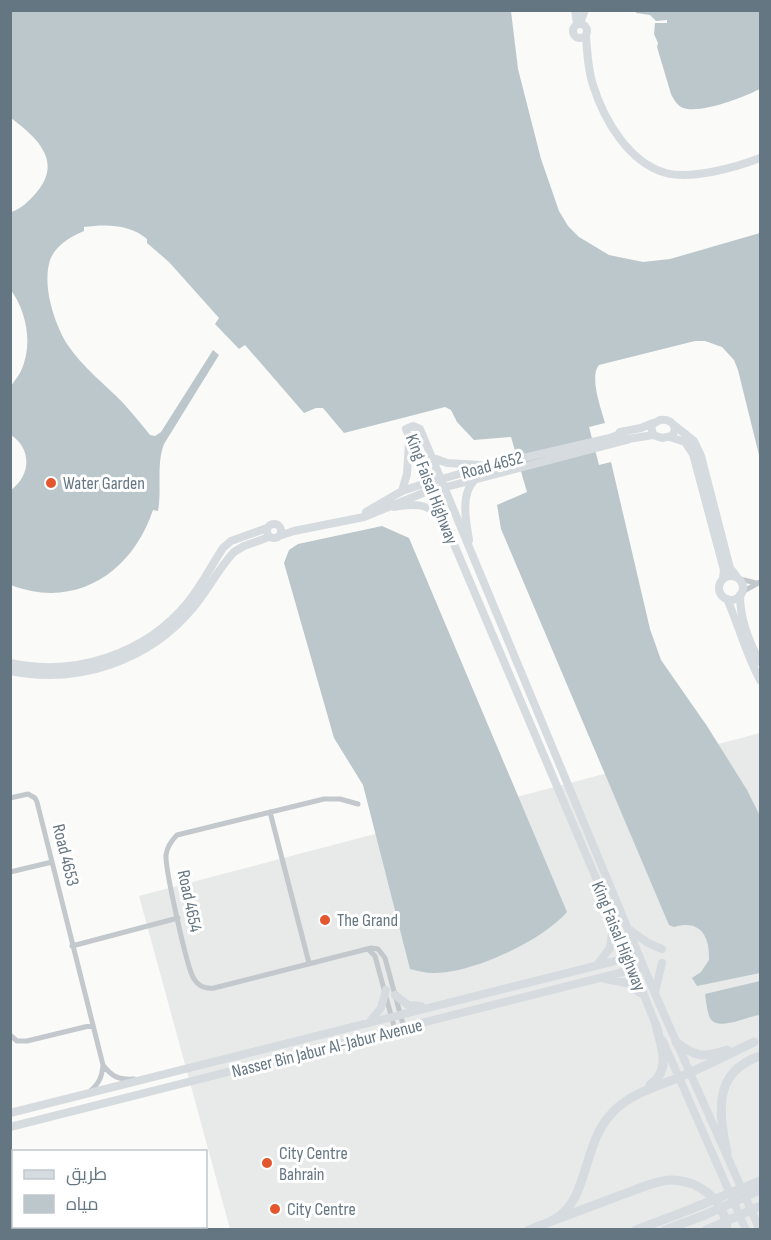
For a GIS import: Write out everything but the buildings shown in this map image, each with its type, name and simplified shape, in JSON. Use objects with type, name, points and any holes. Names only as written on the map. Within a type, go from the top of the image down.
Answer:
[{"type":"highway","points":[[551,1221],[565,1213],[575,1200],[590,1150],[603,1124],[618,1108],[657,1080],[663,1069],[664,1060],[656,1025]]},
{"type":"highway","points":[[676,1042],[694,1055],[705,1056],[757,1041]]},
{"type":"highway","points":[[634,1096],[690,1073],[757,1041]]},
{"type":"highway","points":[[727,1153],[720,1113],[725,1086],[742,1065],[760,1056]]},
{"type":"highway","points":[[529,1230],[646,1186],[669,1180],[688,1182],[702,1188],[715,1198],[726,1219],[727,1230]]},
{"type":"highway","points":[[636,1230],[760,1181]]},
{"type":"highway","points":[[665,1230],[760,1190]]},
{"type":"highway","points":[[709,1229],[760,1206]]},
{"type":"street","points":[[575,10],[579,24]]},
{"type":"street","points":[[585,10],[573,31],[575,35],[583,36],[593,86],[622,141],[643,163],[667,173],[681,175],[726,168],[760,158]]},
{"type":"street","points":[[675,426],[675,433],[662,438],[653,435],[650,428],[652,423],[663,419],[669,421],[694,441],[701,456],[730,568],[743,584],[742,616],[760,662]]},
{"type":"street","name":"Road 4652","points":[[351,519],[402,491],[430,487],[443,488],[499,473],[626,436],[652,423]]},
{"type":"street","name":"King Faisal Highway","points":[[746,1230],[678,1078],[632,970],[613,918],[446,528],[406,429],[413,426],[418,427],[643,967],[760,1230]]},
{"type":"street","points":[[402,491],[409,463],[408,435]]},
{"type":"street","name":"Road 4652","points":[[626,436],[653,435]]},
{"type":"street","points":[[670,436],[682,440],[693,454],[724,570],[718,587],[722,597],[732,600],[759,582]]},
{"type":"street","name":"Road 4652","points":[[280,532],[351,519],[380,510],[440,480],[492,465],[606,442]]},
{"type":"street","points":[[430,456],[447,464],[492,465]]},
{"type":"street","points":[[470,552],[466,506],[469,489],[476,479]]},
{"type":"street","points":[[380,510],[420,505],[438,514],[446,528]]},
{"type":"street","points":[[10,663],[39,667],[73,666],[97,661],[135,646],[162,628],[188,603],[223,548],[231,541],[274,524],[280,532],[275,538],[270,537],[234,552],[193,609],[168,634],[134,655],[113,664],[80,673],[41,675],[10,671]]},
{"type":"street","points":[[267,528],[266,532],[270,537]]},
{"type":"street","points":[[723,578],[732,575],[748,582],[759,582]]},
{"type":"street","points":[[727,599],[747,655],[760,680]]},
{"type":"street","name":"Road 4653","points":[[10,798],[26,794],[35,798],[103,1065]]},
{"type":"street","name":"Road 4654","points":[[358,804],[330,798],[181,834],[172,841],[166,852],[166,861],[193,978],[204,987],[214,988],[367,949]]},
{"type":"street","points":[[270,812],[309,963]]},
{"type":"street","points":[[10,872],[52,862]]},
{"type":"street","points":[[72,946],[178,918]]},
{"type":"street","points":[[597,965],[610,948],[613,938],[613,918]]},
{"type":"street","points":[[629,930],[662,949]]},
{"type":"street","points":[[367,949],[375,956],[396,1015],[404,1028]]},
{"type":"street","points":[[367,949],[378,949],[383,954],[395,995],[395,1030]]},
{"type":"street","name":"Nasser Bin Jabur Al-Jabur Avenue","points":[[13,1113],[639,955]]},
{"type":"street","points":[[655,994],[657,975],[662,963]]},
{"type":"street","name":"Nasser Bin Jabur Al-Jabur Avenue","points":[[10,1127],[643,967]]},
{"type":"street","points":[[597,978],[627,983],[643,995]]},
{"type":"street","points":[[368,1022],[381,1008],[386,990]]},
{"type":"street","points":[[395,995],[408,1005],[432,1007]]},
{"type":"street","points":[[10,1035],[17,1041],[27,1041],[93,1025]]},
{"type":"street","points":[[103,1065],[110,1074],[122,1080],[143,1079]]},
{"type":"street","points":[[88,1093],[99,1083],[103,1065]]},
{"type":"shaded area","points":[[760,733],[760,1229],[230,1229],[139,896]]},
{"type":"water","points":[[11,11],[511,11],[518,69],[541,159],[559,211],[568,226],[579,237],[609,255],[643,262],[670,259],[760,233],[760,459],[734,360],[722,347],[705,341],[695,341],[599,365],[596,370],[595,384],[605,423],[589,427],[599,465],[611,462],[650,629],[661,660],[707,726],[747,790],[760,816],[760,973],[697,986],[692,978],[701,972],[709,960],[708,944],[702,932],[691,925],[674,927],[669,925],[501,529],[497,505],[527,492],[511,437],[474,440],[457,422],[451,410],[445,407],[344,433],[323,408],[304,413],[245,345],[239,349],[215,324],[219,318],[169,262],[147,243],[147,239],[133,230],[109,226],[84,227],[84,231],[64,242],[52,255],[48,270],[48,292],[54,315],[67,344],[150,435],[155,436],[161,432],[213,350],[219,355],[164,444],[160,460],[158,511],[153,510],[131,552],[116,568],[79,589],[57,593],[35,592],[11,585],[11,490],[18,484],[25,470],[26,455],[23,447],[11,435],[10,396],[11,387],[25,361],[27,340],[21,309],[11,290],[11,212],[25,204],[36,193],[44,181],[47,160],[37,142],[11,118]]},
{"type":"water","points":[[636,11],[760,11],[760,89],[711,107],[691,109],[681,107],[671,94],[654,34],[655,23],[667,23],[667,20],[656,21],[650,15],[636,13]]},
{"type":"water","points":[[382,526],[409,538],[567,912],[541,934],[505,954],[486,962],[449,972],[430,973],[410,969],[363,785],[334,738],[284,563],[289,550],[298,544]]},
{"type":"water","points":[[760,981],[760,1015],[719,1024],[710,1018],[705,994]]},
{"type":"place","name":"Water Garden","points":[[51,483]]},
{"type":"place","name":"The Grand","points":[[325,920]]},
{"type":"place","name":"City Centre Bahrain","points":[[267,1163]]},
{"type":"place","name":"City Centre","points":[[275,1209]]}]
